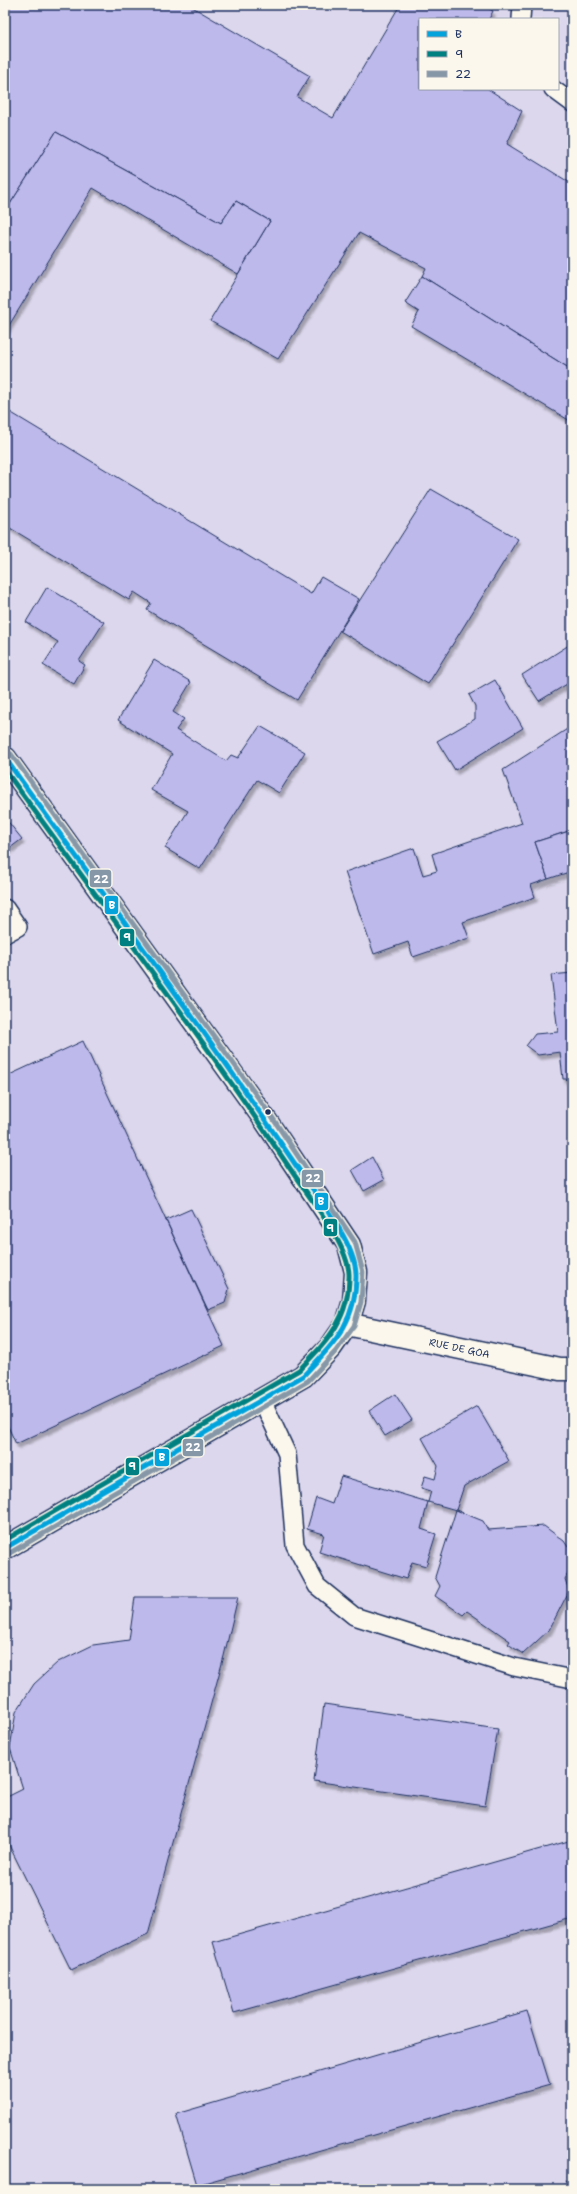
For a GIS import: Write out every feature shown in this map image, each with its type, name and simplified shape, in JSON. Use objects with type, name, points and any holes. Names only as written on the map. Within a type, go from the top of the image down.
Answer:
[{"type":"street","points":[[5,758],[262,1114],[349,1245],[356,1272],[354,1301],[347,1324],[331,1347],[303,1376],[5,1548]]},
{"type":"street","name":"RUE DE GOA","points":[[347,1324],[560,1369],[572,1369]]},
{"type":"lane","points":[[521,18],[522,5]]},
{"type":"lane","points":[[554,90],[572,102]]},
{"type":"lane","points":[[5,908],[18,927],[5,934]]},
{"type":"lane","points":[[262,1400],[287,1454],[295,1545],[317,1586],[354,1616],[514,1667],[572,1679]]},
{"type":"path","points":[[563,2189],[572,2171]]},
{"type":"shaded area","points":[[5,5],[572,5],[572,2189],[5,2189]]},
{"type":"building","points":[[5,5],[189,5],[310,76],[297,97],[333,118],[400,5],[483,5],[493,11],[490,18],[419,18],[419,90],[490,90],[522,111],[507,144],[572,184],[572,370],[422,276],[426,268],[359,233],[278,359],[210,321],[270,221],[236,201],[221,223],[56,132],[5,212]]},
{"type":"building","points":[[56,132],[221,223],[236,201],[270,221],[238,274],[93,188],[5,332],[5,212]]},
{"type":"building","points":[[422,276],[572,370],[572,422],[411,326],[419,312],[405,303]]},
{"type":"building","points":[[5,409],[311,594],[321,577],[359,599],[297,700],[147,610],[151,603],[134,592],[129,600],[5,525]]},
{"type":"building","points":[[431,489],[518,539],[428,684],[340,631]]},
{"type":"building","points":[[47,587],[104,622],[79,661],[85,665],[74,684],[43,665],[58,642],[26,622]]},
{"type":"building","points":[[569,645],[572,651],[572,681],[539,701],[522,675]]},
{"type":"building","points":[[154,660],[191,682],[173,712],[184,719],[176,730],[226,761],[231,755],[238,758],[260,726],[305,752],[279,793],[257,780],[200,869],[165,848],[188,811],[151,790],[172,754],[118,720]]},
{"type":"building","points":[[495,680],[523,728],[455,770],[437,741],[475,719],[475,706],[469,695]]},
{"type":"building","points":[[572,726],[572,830],[535,842],[548,879],[531,885],[535,897],[463,922],[469,938],[413,957],[408,942],[374,954],[345,872],[414,848],[423,875],[437,871],[432,854],[522,823],[503,770]]},
{"type":"building","points":[[5,818],[22,839],[6,851],[5,849]]},
{"type":"building","points":[[572,830],[572,871],[548,879],[535,842]]},
{"type":"building","points":[[572,973],[572,1079],[563,1079],[560,1052],[538,1055],[526,1046],[535,1034],[558,1032],[551,975]]},
{"type":"building","points":[[83,1041],[224,1346],[16,1444],[5,1420],[5,1077]]},
{"type":"building","points":[[372,1157],[384,1180],[364,1191],[352,1170]]},
{"type":"building","points":[[191,1209],[229,1289],[225,1303],[208,1310],[166,1220]]},
{"type":"building","points":[[395,1394],[412,1420],[385,1436],[369,1411]]},
{"type":"building","points":[[477,1406],[509,1461],[464,1486],[456,1510],[428,1502],[431,1491],[421,1488],[425,1476],[435,1479],[438,1466],[422,1438]]},
{"type":"building","points":[[341,1476],[428,1502],[421,1529],[436,1534],[426,1566],[412,1562],[406,1579],[319,1552],[324,1534],[307,1529],[316,1498],[332,1504]]},
{"type":"building","points":[[456,1510],[483,1521],[488,1530],[544,1526],[564,1541],[570,1550],[572,1566],[565,1579],[569,1591],[549,1630],[523,1654],[508,1644],[510,1641],[467,1611],[463,1615],[435,1596],[440,1586],[435,1577]]},
{"type":"building","points":[[135,1597],[238,1597],[224,1656],[148,1934],[71,1970],[5,1837],[5,1798],[23,1789],[10,1748],[16,1712],[34,1684],[58,1662],[93,1645],[129,1640]]},
{"type":"building","points":[[324,1704],[498,1729],[485,1806],[314,1781]]},
{"type":"building","points":[[572,1840],[572,1918],[234,2013],[213,1942]]},
{"type":"building","points":[[527,2011],[550,2085],[197,2185],[176,2114]]},
{"type":"transit line","name":"22","points":[[8,1554],[308,1381],[336,1351],[354,1326],[361,1302],[363,1272],[355,1242],[272,1117],[11,754]]},
{"type":"transit line","name":"B","points":[[5,758],[188,1010],[322,1202],[349,1247],[354,1261],[356,1274],[352,1306],[342,1331],[303,1376],[5,1548]]},
{"type":"transit line","name":"9","points":[[5,770],[186,1019],[257,1119],[298,1181],[317,1206],[342,1249],[347,1262],[349,1274],[346,1304],[341,1317],[327,1339],[299,1370],[5,1540]]}]
